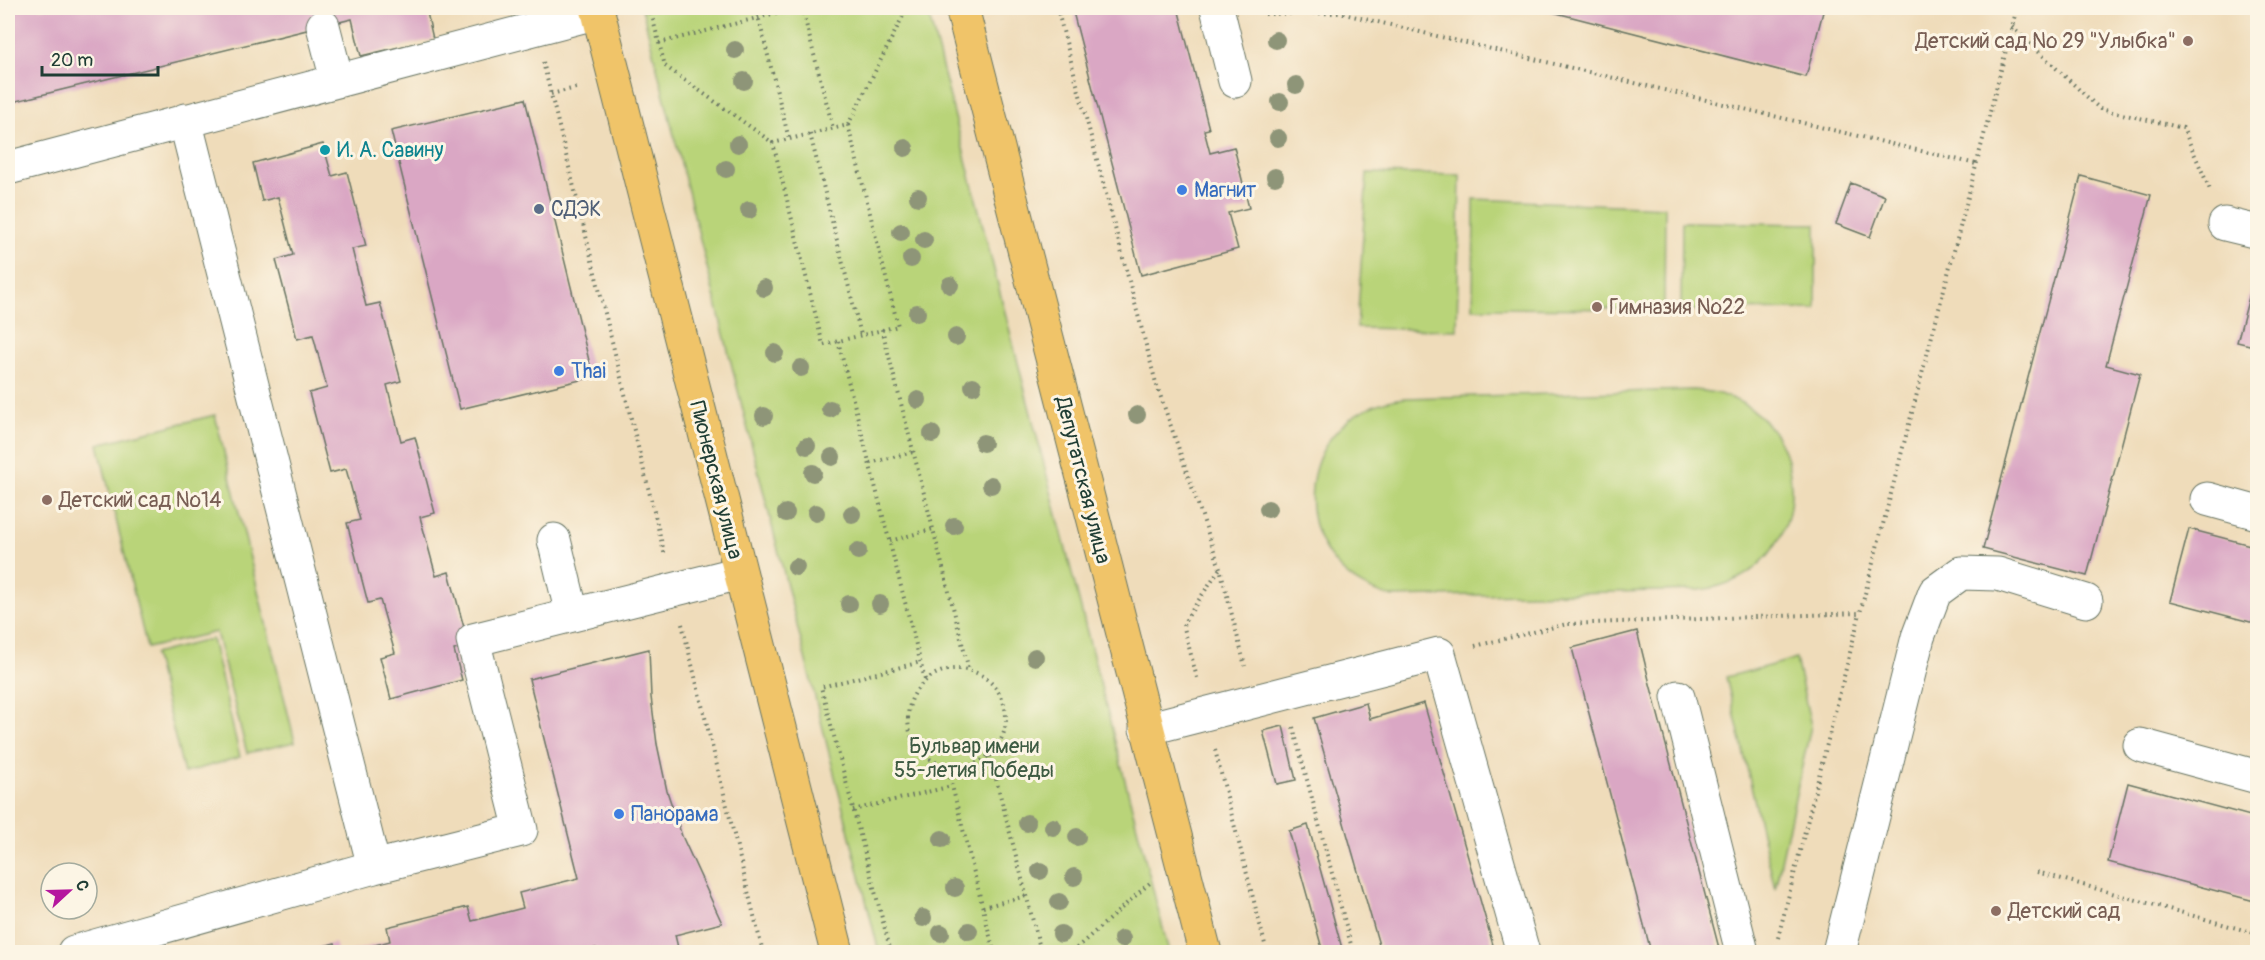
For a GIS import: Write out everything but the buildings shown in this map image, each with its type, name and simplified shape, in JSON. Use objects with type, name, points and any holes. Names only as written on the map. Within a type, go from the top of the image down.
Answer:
[{"type":"main road","name":"Депутатская улица","points":[[962,8],[1205,952]]},
{"type":"main road","name":"Пионерская улица","points":[[598,10],[837,952]]},
{"type":"lane","points":[[1217,8],[1235,81]]},
{"type":"lane","points":[[8,168],[598,10]]},
{"type":"lane","points":[[323,26],[337,80]]},
{"type":"lane","points":[[185,120],[374,867]]},
{"type":"lane","points":[[2225,224],[2258,232]]},
{"type":"lane","points":[[2207,499],[2258,513]]},
{"type":"lane","points":[[554,540],[572,614]]},
{"type":"lane","points":[[74,952],[374,867],[521,830],[473,640],[740,573]]},
{"type":"lane","points":[[1839,952],[1918,637],[1935,592],[1961,573],[1998,574],[2086,601]]},
{"type":"lane","points":[[1146,729],[1439,654],[1523,952]]},
{"type":"lane","points":[[1678,697],[1742,952]]},
{"type":"lane","points":[[2140,745],[2258,777]]},
{"type":"path","points":[[650,8],[665,66],[772,143],[823,345],[898,326],[848,125],[907,8]]},
{"type":"path","points":[[756,8],[789,139]]},
{"type":"path","points":[[659,43],[796,8]]},
{"type":"path","points":[[802,8],[833,128]]},
{"type":"path","points":[[1057,8],[1156,383],[1220,567],[1254,700],[1291,718],[1353,952]]},
{"type":"path","points":[[1777,941],[2017,8]]},
{"type":"path","points":[[1265,14],[1340,13],[1976,164]]},
{"type":"path","points":[[2012,27],[2100,109],[2183,128],[2225,224]]},
{"type":"path","points":[[535,28],[763,952]]},
{"type":"path","points":[[551,94],[576,88]]},
{"type":"path","points":[[772,143],[848,125]]},
{"type":"path","points":[[810,134],[861,335]]},
{"type":"path","points":[[882,329],[969,670]]},
{"type":"path","points":[[838,341],[925,680]]},
{"type":"path","points":[[870,463],[913,452]]},
{"type":"path","points":[[890,542],[933,529]]},
{"type":"path","points":[[1220,567],[1183,624],[1266,952]]},
{"type":"path","points":[[1439,654],[1567,624],[1860,613]]},
{"type":"path","points":[[891,952],[821,687],[921,662]]},
{"type":"path","points":[[946,669],[969,670],[991,681],[1001,694],[1007,709],[1007,726],[1001,742],[990,755],[976,764],[960,768],[947,766],[928,758],[916,746],[909,731],[908,715],[911,699],[925,680],[946,669]]},
{"type":"path","points":[[990,755],[1041,952]]},
{"type":"path","points":[[947,766],[994,952]]},
{"type":"path","points":[[853,810],[952,786]]},
{"type":"path","points":[[2037,872],[2258,934]]},
{"type":"path","points":[[1072,952],[1151,881]]},
{"type":"path","points":[[983,907],[1026,896]]},
{"type":"green space","name":"Бульвар имени 55-летия Победы","points":[[642,8],[927,8],[1169,952],[879,952]]},
{"type":"green space","points":[[1367,173],[1460,175],[1457,330],[1357,328]]},
{"type":"green space","points":[[1474,199],[1665,207],[1664,309],[1473,308]]},
{"type":"green space","points":[[1682,222],[1816,224],[1816,309],[1681,310]]},
{"type":"green space","points":[[1693,390],[1735,400],[1765,422],[1784,452],[1791,487],[1786,522],[1769,554],[1740,578],[1698,590],[1393,597],[1356,581],[1330,556],[1315,526],[1312,492],[1319,460],[1337,431],[1366,409],[1405,398]]},
{"type":"green space","points":[[215,415],[295,742],[247,753],[216,632],[147,648],[98,444]]},
{"type":"green space","points":[[212,639],[240,757],[184,773],[154,654]]},
{"type":"green space","points":[[1796,659],[1811,726],[1775,889],[1726,677]]},
{"type":"place","name":"Детский сад № 29 \"Улыбка\"","points":[[2188,41]]},
{"type":"place","name":"И. А. Савину","points":[[325,150]]},
{"type":"place","name":"Магнит","points":[[1182,190]]},
{"type":"place","name":"СДЭК","points":[[539,209]]},
{"type":"place","name":"Гимназия №22","points":[[1597,307]]},
{"type":"place","name":"Thai","points":[[559,371]]},
{"type":"place","name":"Детский сад №14","points":[[47,500]]},
{"type":"place","name":"Панорама","points":[[619,814]]},
{"type":"place","name":"Детский сад","points":[[1996,911]]}]
